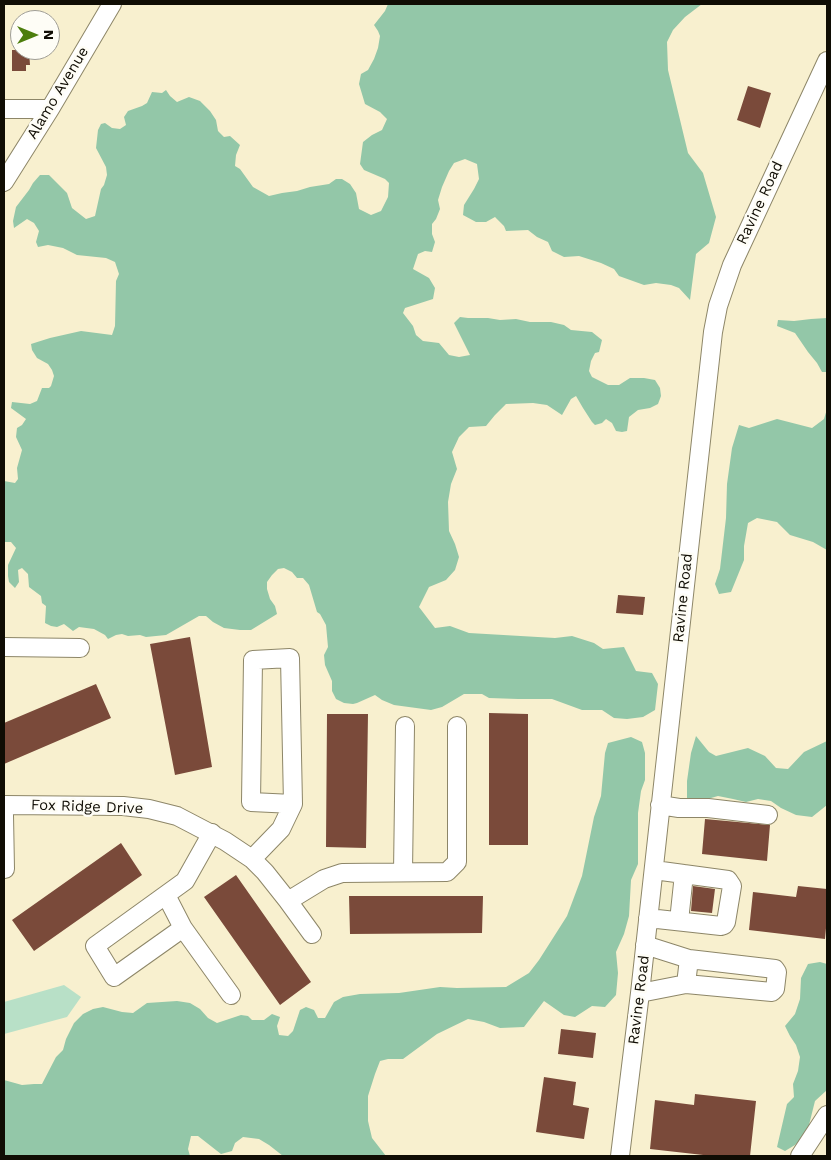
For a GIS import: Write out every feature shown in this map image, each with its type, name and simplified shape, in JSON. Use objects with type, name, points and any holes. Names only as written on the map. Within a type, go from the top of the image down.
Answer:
[{"type":"street","name":"Alamo Avenue","points":[[4,182],[112,4]]},
{"type":"street","name":"Ravine Road","points":[[620,1156],[654,870],[712,343],[718,306],[742,241],[827,61]]},
{"type":"street","points":[[4,109],[50,108]]},
{"type":"street","points":[[4,647],[80,648]]},
{"type":"street","points":[[252,859],[281,829],[293,804],[290,658],[253,660],[251,802],[293,804]]},
{"type":"street","points":[[403,872],[404,726]]},
{"type":"street","points":[[288,901],[324,880],[342,873],[447,872],[457,862],[457,726]]},
{"type":"street","points":[[660,805],[768,815]]},
{"type":"street","name":"Fox Ridge Drive","points":[[4,806],[114,806],[149,809],[177,816],[212,833],[252,859],[265,872],[312,934]]},
{"type":"street","points":[[4,815],[5,869]]},
{"type":"street","points":[[183,928],[114,978],[95,946],[185,881],[212,833]]},
{"type":"street","points":[[648,918],[722,926],[726,922],[732,886],[728,880],[654,870]]},
{"type":"street","points":[[679,920],[684,874]]},
{"type":"street","points":[[166,895],[183,928],[231,995]]},
{"type":"street","points":[[640,993],[686,984],[772,992],[775,989],[777,972],[775,969],[689,959],[645,945]]},
{"type":"street","points":[[686,984],[689,959]]},
{"type":"street","points":[[800,1156],[827,1115]]},
{"type":"green space","points":[[388,4],[702,4],[685,17],[673,30],[667,42],[668,70],[688,153],[703,173],[716,217],[709,243],[696,254],[690,300],[679,288],[671,285],[656,283],[644,285],[619,276],[614,269],[601,263],[579,256],[564,257],[552,251],[548,242],[528,230],[506,231],[504,226],[495,217],[486,222],[476,222],[463,215],[464,205],[479,179],[477,164],[465,159],[454,163],[442,187],[438,200],[440,209],[432,224],[432,234],[435,242],[432,252],[425,251],[418,254],[413,269],[429,278],[435,288],[433,299],[405,308],[403,313],[413,326],[416,335],[423,341],[439,343],[449,355],[459,357],[470,355],[454,323],[460,317],[551,322],[564,325],[571,330],[592,332],[602,340],[599,352],[595,353],[591,361],[589,371],[592,377],[608,385],[619,385],[630,378],[644,378],[655,380],[660,388],[661,396],[658,404],[650,408],[638,410],[629,417],[627,431],[616,431],[612,423],[606,419],[602,423],[595,425],[576,396],[571,399],[562,415],[547,405],[533,403],[506,404],[486,426],[469,427],[459,437],[452,452],[457,469],[451,484],[448,502],[449,531],[459,557],[455,570],[446,580],[429,587],[419,607],[435,628],[450,626],[469,633],[555,638],[572,636],[594,643],[603,649],[624,647],[636,671],[652,673],[658,684],[655,710],[643,717],[614,718],[602,710],[582,710],[552,699],[489,698],[482,694],[464,694],[442,707],[431,710],[394,705],[375,695],[357,703],[344,703],[336,699],[332,691],[332,681],[325,665],[324,655],[328,647],[326,625],[317,612],[309,585],[303,578],[297,578],[292,572],[284,568],[278,569],[267,582],[270,599],[275,606],[277,614],[251,630],[224,628],[206,616],[199,616],[166,635],[146,637],[122,634],[108,639],[105,635],[94,629],[79,627],[73,631],[64,624],[57,627],[45,623],[46,606],[42,603],[41,596],[29,587],[28,574],[22,568],[18,570],[19,582],[15,588],[9,582],[8,565],[16,548],[11,542],[4,542],[4,481],[15,483],[18,479],[17,468],[22,450],[16,437],[17,428],[26,419],[11,408],[12,402],[30,404],[37,401],[42,388],[49,388],[51,386],[54,376],[48,364],[37,358],[31,344],[81,331],[112,335],[115,326],[116,281],[119,274],[115,262],[106,258],[77,255],[63,248],[48,245],[38,247],[36,242],[39,231],[34,223],[27,219],[14,228],[13,221],[16,207],[40,175],[49,175],[67,193],[72,208],[86,219],[95,216],[101,189],[107,175],[106,167],[96,148],[98,130],[101,124],[105,123],[112,128],[120,129],[126,125],[124,117],[128,111],[147,103],[152,92],[162,93],[166,90],[177,102],[189,97],[200,101],[210,111],[216,120],[218,131],[224,137],[230,136],[240,145],[236,155],[235,166],[240,169],[253,187],[269,196],[329,184],[336,179],[342,179],[350,184],[356,193],[359,209],[371,215],[381,211],[388,197],[389,183],[385,179],[364,170],[360,164],[363,142],[382,130],[387,119],[380,112],[365,104],[359,84],[361,74],[368,70],[378,48],[380,36],[374,25]]},
{"type":"green space","points":[[827,318],[827,372],[822,372],[795,333],[777,326],[778,320],[794,321]]},
{"type":"green space","points":[[827,409],[827,550],[813,542],[790,535],[777,522],[757,518],[748,523],[744,546],[744,560],[731,592],[719,594],[715,584],[720,569],[732,448],[739,425],[749,428],[777,419],[812,428],[824,419]]},
{"type":"green space","points":[[696,736],[709,752],[716,756],[748,748],[765,756],[776,768],[788,769],[804,752],[827,741],[827,805],[812,817],[796,815],[771,801],[758,799],[746,802],[718,796],[704,800],[687,800],[687,781],[691,753]]},
{"type":"green space","points":[[631,737],[642,742],[645,753],[645,780],[641,791],[638,813],[638,864],[631,880],[629,916],[616,952],[618,973],[616,995],[605,1007],[592,1006],[575,1017],[564,1015],[544,1001],[524,1027],[500,1028],[468,1019],[437,1034],[403,1059],[380,1061],[368,1096],[368,1121],[372,1138],[386,1156],[283,1156],[259,1139],[243,1137],[235,1143],[232,1151],[221,1154],[198,1136],[191,1136],[188,1149],[190,1156],[4,1156],[4,1080],[22,1085],[42,1084],[56,1057],[63,1050],[74,1023],[83,1014],[93,1009],[103,1007],[133,1013],[147,1003],[177,1001],[190,1003],[217,1023],[241,1015],[248,1016],[252,1020],[264,1020],[272,1014],[280,1017],[277,1026],[279,1035],[288,1036],[293,1031],[300,1010],[306,1007],[314,1010],[318,1018],[325,1018],[334,1002],[343,997],[360,994],[399,993],[440,987],[506,987],[529,973],[567,916],[582,876],[594,817],[601,796],[605,753],[608,743]]},
{"type":"green space","points":[[820,962],[827,964],[827,1090],[815,1101],[807,1133],[795,1145],[785,1151],[777,1147],[787,1104],[794,1097],[793,1084],[798,1071],[800,1057],[796,1045],[785,1026],[795,1014],[800,999],[801,978],[808,964]]},
{"type":"green space","points":[[64,985],[81,997],[67,1017],[4,1034],[4,1002]]},
{"type":"building","points":[[12,60],[30,60],[30,65],[26,65],[26,71],[12,71]]},
{"type":"building","points":[[748,86],[771,93],[760,128],[737,120]]},
{"type":"building","points":[[618,595],[645,597],[643,615],[616,613]]},
{"type":"building","points":[[190,637],[212,767],[175,775],[150,644]]},
{"type":"building","points":[[96,684],[111,718],[4,764],[4,723]]},
{"type":"building","points":[[489,713],[528,714],[528,845],[489,845]]},
{"type":"building","points":[[327,714],[368,714],[366,848],[326,847]]},
{"type":"building","points":[[705,819],[770,825],[767,861],[702,854]]},
{"type":"building","points":[[121,843],[142,875],[34,951],[12,920]]},
{"type":"building","points":[[236,875],[311,982],[280,1005],[204,897]]},
{"type":"building","points":[[693,886],[715,889],[712,913],[691,911]]},
{"type":"building","points":[[798,886],[827,889],[825,939],[749,930],[753,892],[796,897]]},
{"type":"building","points":[[349,896],[483,896],[482,933],[350,934]]},
{"type":"building","points":[[561,1029],[596,1033],[593,1058],[558,1054]]},
{"type":"building","points":[[544,1077],[576,1082],[573,1105],[589,1108],[584,1139],[536,1132]]},
{"type":"building","points":[[695,1094],[756,1101],[750,1156],[712,1156],[650,1149],[655,1100],[694,1105]]}]
